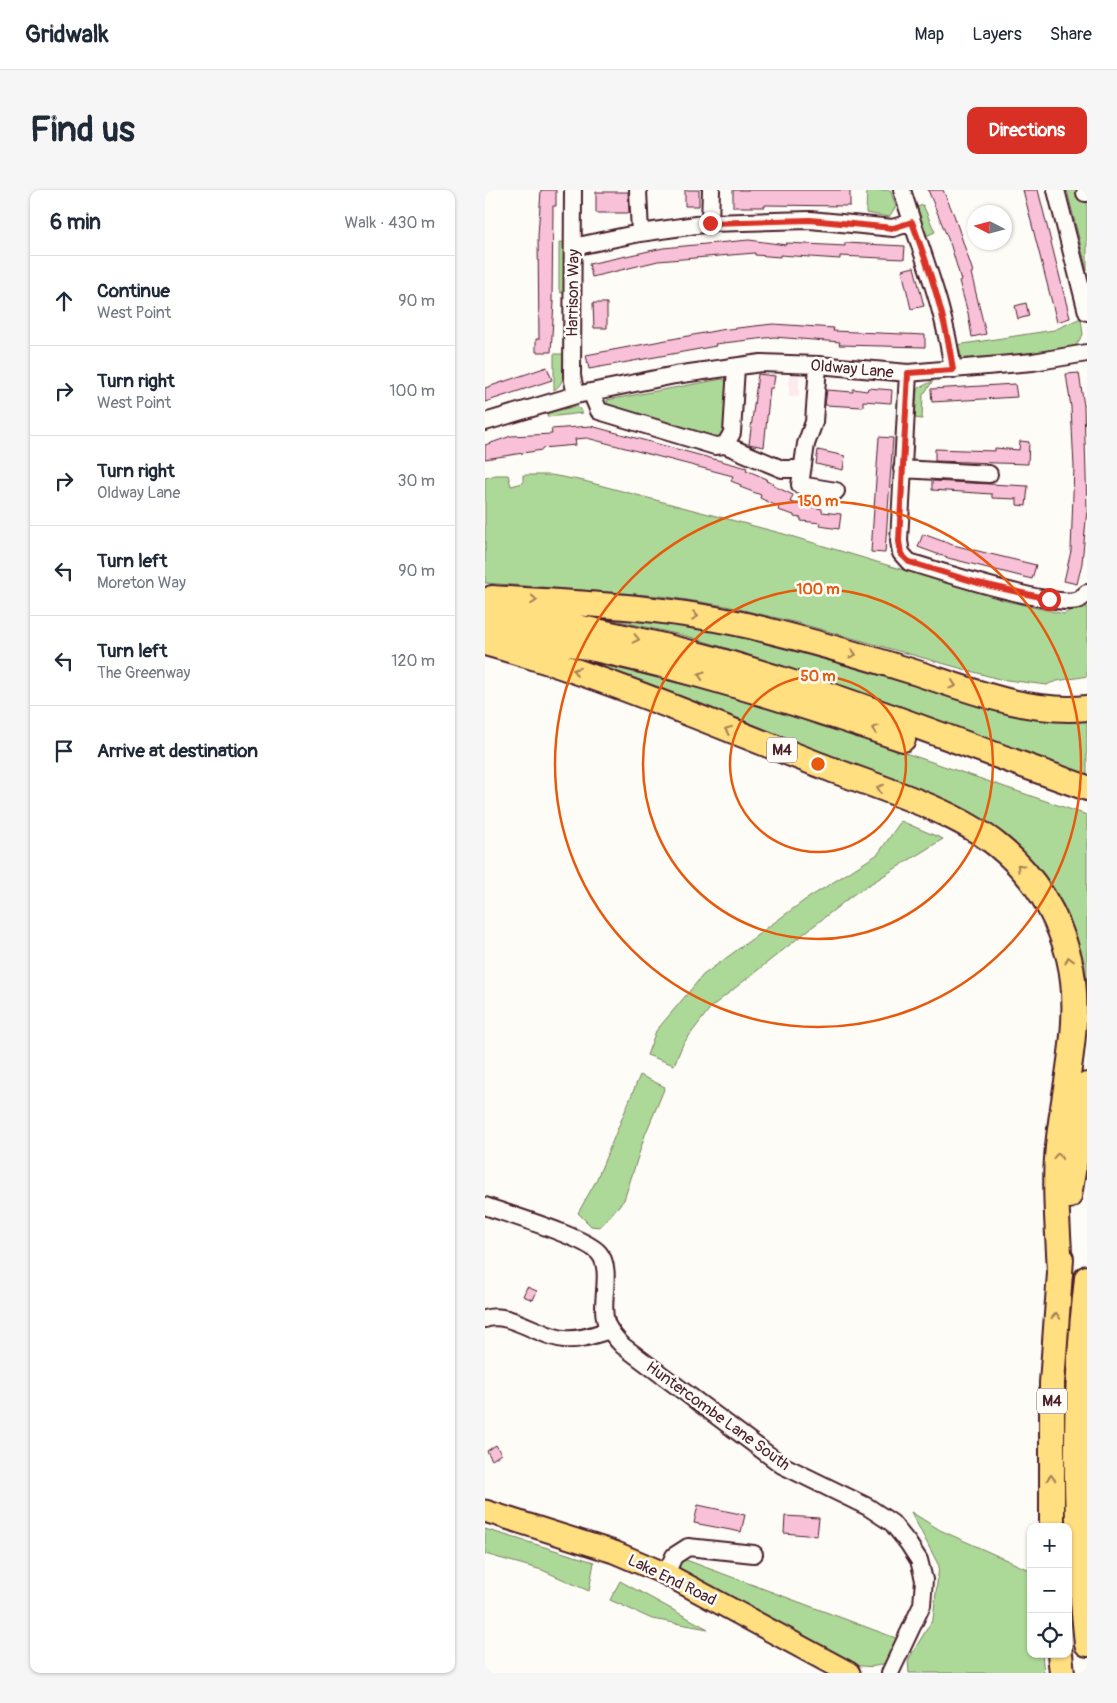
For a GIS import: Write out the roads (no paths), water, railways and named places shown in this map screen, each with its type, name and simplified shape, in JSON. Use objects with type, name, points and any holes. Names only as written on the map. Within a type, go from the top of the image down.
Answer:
[{"type":"highway","points":[[485,598],[636,608],[713,618],[824,645],[1017,704],[1053,708],[1087,708]]},
{"type":"highway","points":[[485,610],[607,632],[712,659],[864,708],[1087,788]]},
{"type":"highway","points":[[485,630],[612,653],[706,677],[798,704],[1087,801]]},
{"type":"highway","name":"M4","points":[[485,643],[525,654],[604,682],[921,804],[984,836],[1022,868],[1043,894],[1055,918],[1067,952],[1072,978],[1074,1001],[1071,1048],[1057,1160],[1060,1275]]},
{"type":"highway","name":"M4","points":[[1052,1523],[1052,1383],[1060,1275],[1069,1197],[1087,1085]]},
{"type":"highway","name":"M4","points":[[1087,1278],[1079,1384],[1080,1546],[1087,1644]]},
{"type":"highway","name":"M4","points":[[1080,1546],[1087,1474]]},
{"type":"highway","points":[[1060,1658],[1062,1673]]},
{"type":"main road","name":"Lake End Road","points":[[485,1511],[614,1552],[666,1574],[849,1673]]},
{"type":"street","name":"Harrison Way","points":[[573,190],[572,376],[583,394]]},
{"type":"street","points":[[639,190],[640,233]]},
{"type":"street","points":[[710,223],[711,190]]},
{"type":"street","points":[[902,190],[941,305],[948,331],[953,370]]},
{"type":"street","points":[[1056,190],[1087,312]]},
{"type":"street","points":[[573,247],[640,233],[710,223],[810,220],[893,228],[912,222]]},
{"type":"street","name":"Oldway Lane","points":[[485,422],[583,394],[675,375],[761,363],[818,365],[908,373],[1033,362],[1087,353]]},
{"type":"street","points":[[818,365],[814,422],[806,444],[800,485],[835,491]]},
{"type":"street","points":[[725,445],[732,433],[736,367]]},
{"type":"street","points":[[908,373],[899,541],[901,554],[909,562],[978,583],[1049,599],[1082,596]]},
{"type":"street","points":[[583,394],[599,411],[715,446],[725,445],[782,469],[795,469]]},
{"type":"street","points":[[903,469],[989,474]]},
{"type":"street","name":"Huntercombe Lane South","points":[[485,1206],[580,1241],[600,1254],[604,1269],[606,1324],[623,1346],[782,1465],[868,1507],[891,1523],[919,1560],[924,1580],[922,1605],[890,1673]]},
{"type":"street","points":[[485,1319],[498,1317],[563,1339],[577,1339],[611,1330]]},
{"type":"street","points":[[666,1574],[674,1556],[688,1547],[754,1554]]}]
